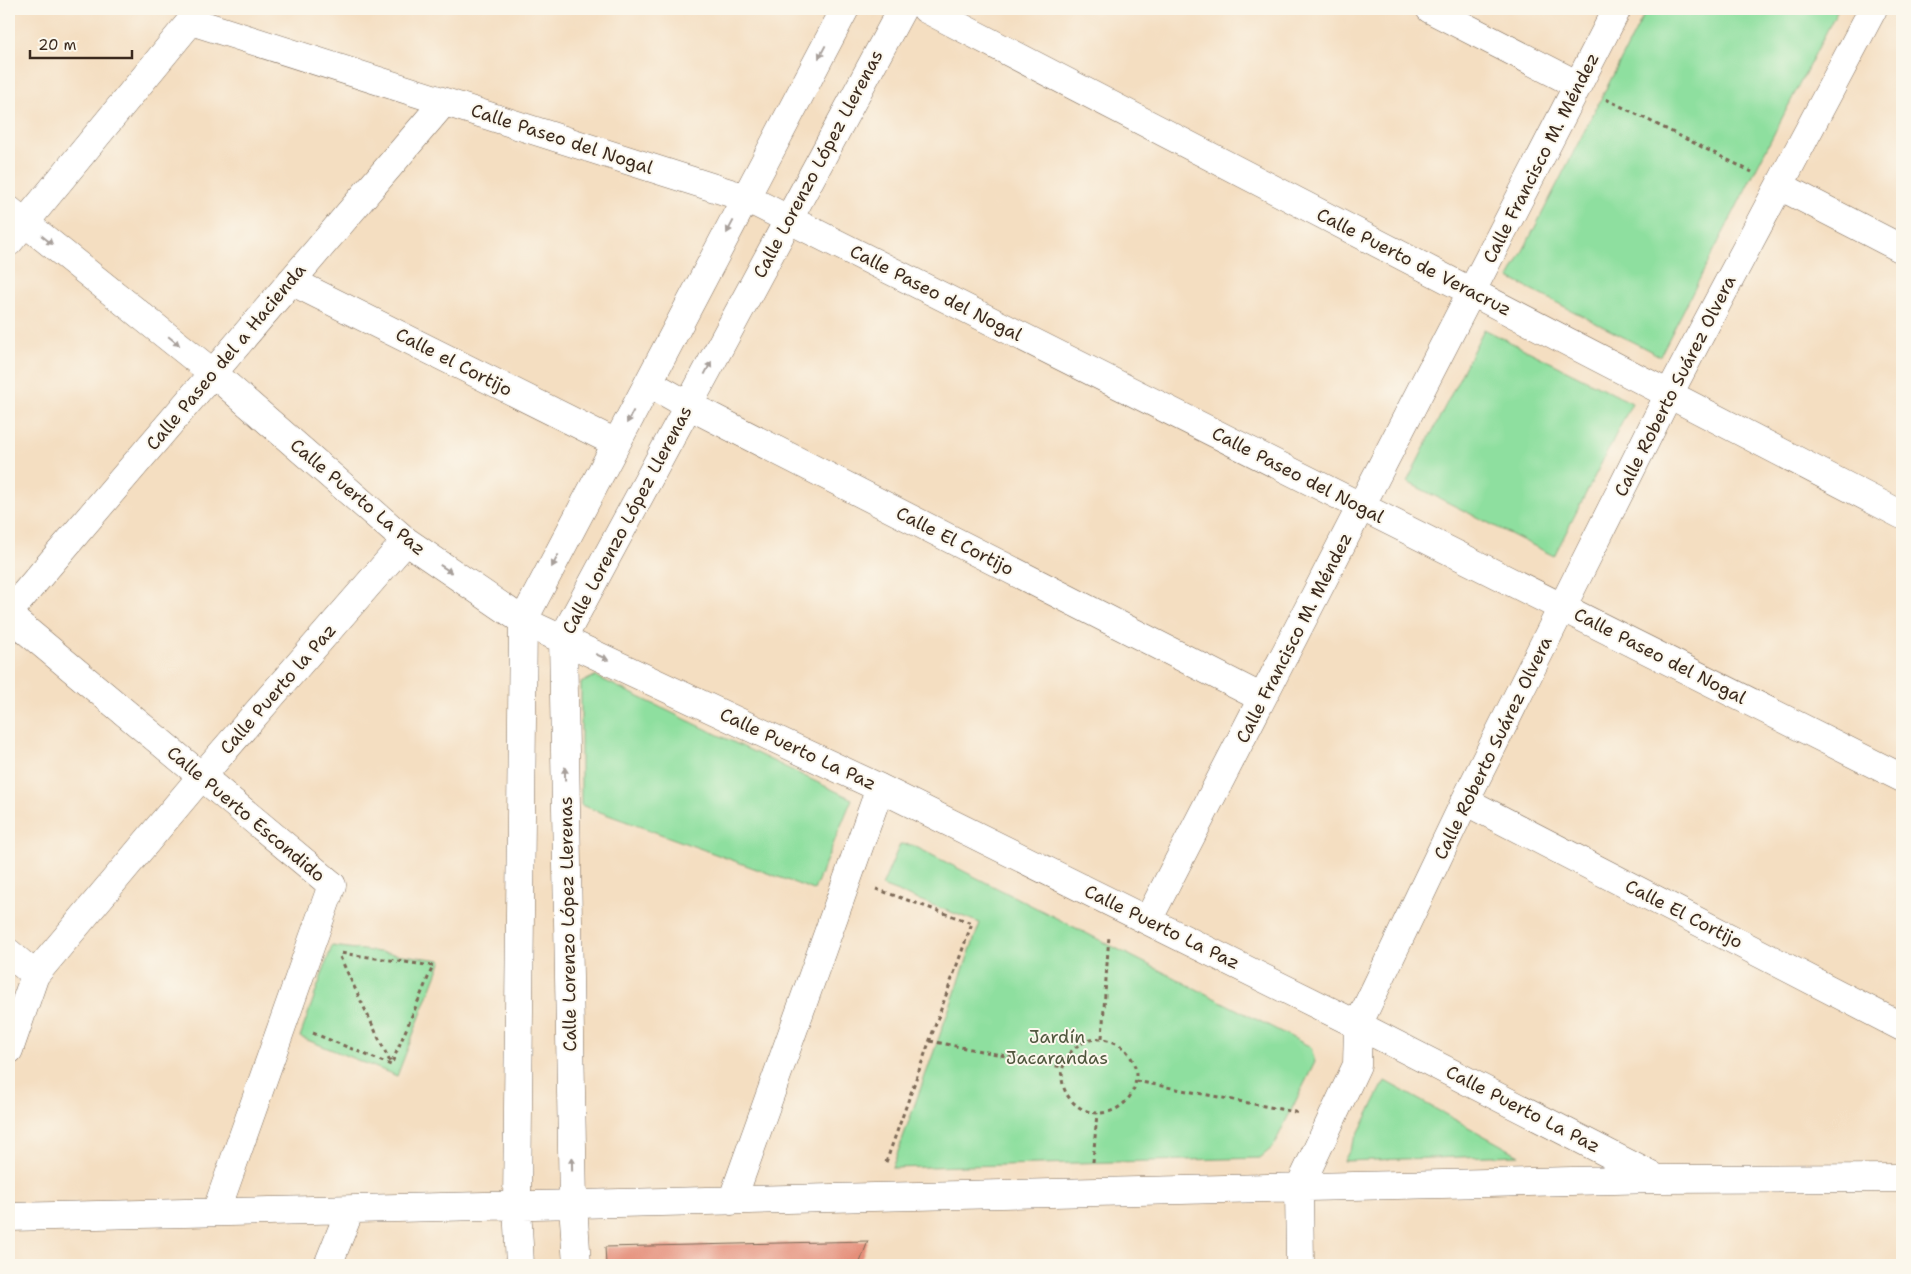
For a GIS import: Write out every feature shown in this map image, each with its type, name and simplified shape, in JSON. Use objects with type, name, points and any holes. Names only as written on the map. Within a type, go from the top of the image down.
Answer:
[{"type":"street","points":[[520,1265],[517,1206],[523,621],[845,9]]},
{"type":"street","name":"Calle Lorenzo López Llerenas","points":[[577,1265],[573,1204],[563,638],[902,9]]},
{"type":"street","name":"Calle Puerto de Veracruz","points":[[926,9],[1902,515]]},
{"type":"street","points":[[1430,9],[1578,85]]},
{"type":"street","name":"Calle Francisco M. Méndez","points":[[1148,920],[1617,9]]},
{"type":"street","name":"Calle Roberto Suárez Olvera","points":[[1300,1265],[1299,1188],[1357,1065],[1358,1025],[1465,801],[1669,394],[1873,9]]},
{"type":"street","name":"Calle Paseo del Nogal","points":[[14,225],[191,21],[746,198],[1902,778]]},
{"type":"street","name":"Calle Paseo del a Hacienda","points":[[9,614],[444,102]]},
{"type":"street","points":[[1780,186],[1902,249]]},
{"type":"street","name":"Calle Puerto La Paz","points":[[14,225],[213,373],[406,541],[523,621],[563,638],[880,788],[1358,1025],[1658,1179]]},
{"type":"street","name":"Calle el Cortijo","points":[[291,280],[616,443]]},
{"type":"street","name":"Calle El Cortijo","points":[[649,383],[688,405],[1262,698]]},
{"type":"street","name":"Calle Puerto la Paz","points":[[35,975],[201,777],[406,541]]},
{"type":"street","name":"Calle Puerto Escondido","points":[[9,614],[332,886],[216,1212]]},
{"type":"street","points":[[732,1201],[880,788]]},
{"type":"street","name":"Calle El Cortijo","points":[[1465,801],[1902,1027]]},
{"type":"street","points":[[9,953],[35,975],[9,1050]]},
{"type":"street","points":[[9,1217],[1658,1179],[1902,1178]]},
{"type":"street","points":[[328,1265],[350,1210]]},
{"type":"path","points":[[1578,85],[1780,186]]},
{"type":"path","points":[[871,887],[972,923],[882,1173]]},
{"type":"path","points":[[1102,1038],[1109,935]]},
{"type":"path","points":[[338,952],[433,966],[392,1065],[346,970],[338,952]]},
{"type":"path","points":[[284,1021],[392,1065]]},
{"type":"path","points":[[1102,1038],[1115,1042],[1126,1049],[1133,1060],[1136,1081],[1130,1097],[1121,1106],[1110,1112],[1097,1113],[1085,1111],[1067,1095],[1062,1084],[1062,1067],[1064,1060],[1071,1050],[1080,1043],[1102,1038]]},
{"type":"path","points":[[930,1041],[1062,1067]]},
{"type":"path","points":[[1136,1081],[1301,1113]]},
{"type":"path","points":[[1093,1166],[1097,1113]]},
{"type":"green space","points":[[1647,9],[1838,9],[1660,356],[1509,278]]},
{"type":"green space","points":[[1484,329],[1632,403],[1554,556],[1407,482]]},
{"type":"green space","points":[[595,676],[852,799],[814,890],[581,805],[581,683]]},
{"type":"green space","name":"Jardín Jacarandas","points":[[900,844],[912,845],[1311,1047],[1315,1062],[1273,1147],[1260,1158],[892,1168],[980,923],[882,886]]},
{"type":"green space","points":[[332,946],[442,960],[397,1076],[300,1037]]},
{"type":"green space","points":[[1385,1081],[1519,1155],[1344,1161]]},
{"type":"building","points":[[868,1241],[859,1265],[606,1265],[605,1247]]}]
